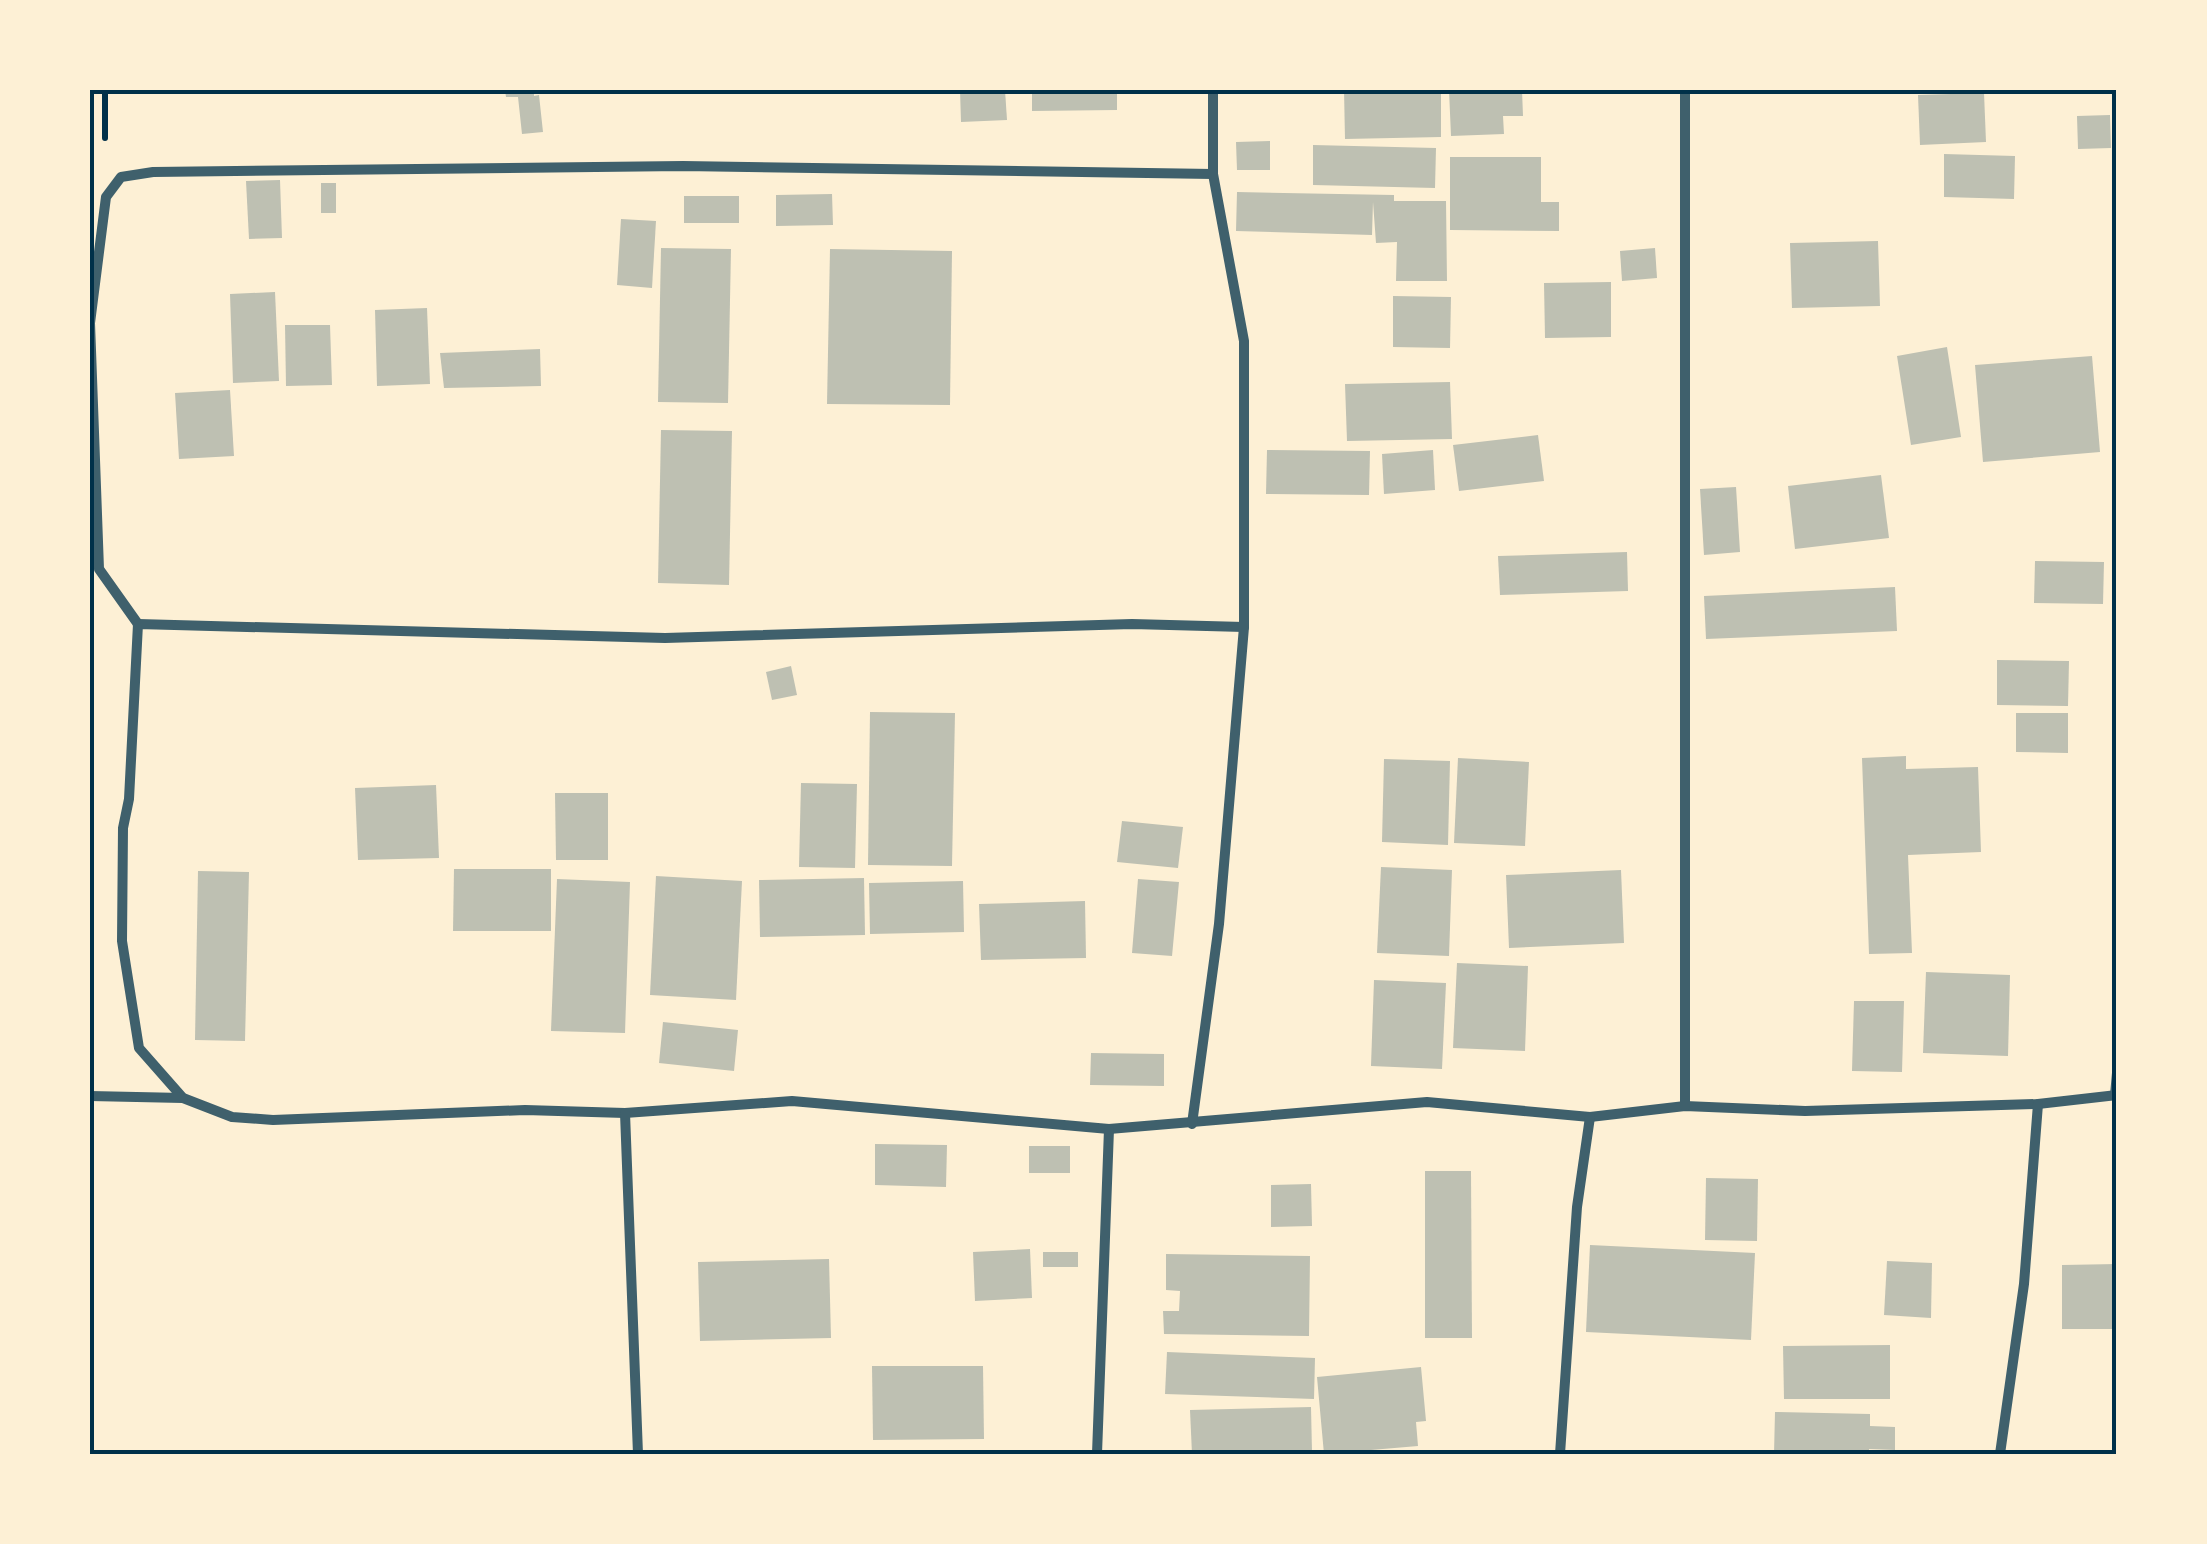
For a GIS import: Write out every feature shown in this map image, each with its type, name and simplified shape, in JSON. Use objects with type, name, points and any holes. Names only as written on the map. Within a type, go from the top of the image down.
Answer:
[{"type":"street","points":[[1192,1124],[1219,924],[1244,627],[1244,341],[1213,174],[1213,90]]},
{"type":"street","points":[[1685,1106],[1686,90]]},
{"type":"street","points":[[184,1098],[139,1048],[122,941],[123,828],[129,799],[138,624],[99,569],[90,323],[106,197],[120,178],[153,172],[684,166],[1213,174]]},
{"type":"street","points":[[138,624],[665,638],[1132,624],[1244,627]]},
{"type":"street","points":[[90,1096],[184,1098],[232,1117],[273,1120],[525,1110],[626,1112],[792,1101],[1109,1130],[1426,1102],[1590,1118],[1685,1106],[1805,1111],[2038,1104],[2116,1095],[2117,1073]]},
{"type":"street","points":[[2000,1454],[2024,1284],[2038,1104]]},
{"type":"street","points":[[626,1112],[638,1454]]},
{"type":"street","points":[[1560,1454],[1576,1207],[1590,1118]]},
{"type":"street","points":[[1098,1454],[1109,1130]]},
{"type":"path","points":[[104,90],[105,138]]},
{"type":"building","points":[[505,90],[534,90],[534,96],[539,95],[543,132],[522,134],[518,97],[506,97]]},
{"type":"building","points":[[960,90],[1005,90],[1007,120],[961,122]]},
{"type":"building","points":[[1032,90],[1117,90],[1117,110],[1032,111]]},
{"type":"building","points":[[1344,90],[1441,90],[1441,137],[1345,139]]},
{"type":"building","points":[[1449,90],[1522,90],[1523,116],[1503,116],[1504,134],[1451,136]]},
{"type":"building","points":[[1984,93],[1986,142],[1920,145],[1918,95]]},
{"type":"building","points":[[2110,115],[2111,148],[2078,149],[2077,116]]},
{"type":"building","points":[[1270,141],[1270,170],[1237,170],[1236,142]]},
{"type":"building","points":[[1313,145],[1436,148],[1435,188],[1313,185]]},
{"type":"building","points":[[1944,154],[2015,156],[2014,199],[1944,197]]},
{"type":"building","points":[[1450,157],[1541,157],[1541,202],[1559,202],[1559,231],[1450,230]]},
{"type":"building","points":[[280,180],[282,238],[249,239],[246,181]]},
{"type":"building","points":[[321,183],[336,183],[336,213],[321,213]]},
{"type":"building","points":[[1237,192],[1394,195],[1394,201],[1446,201],[1447,281],[1396,281],[1397,242],[1376,243],[1373,202],[1372,235],[1236,231]]},
{"type":"building","points":[[832,194],[833,225],[776,226],[776,195]]},
{"type":"building","points":[[684,196],[739,196],[739,223],[684,223]]},
{"type":"building","points":[[621,219],[656,221],[652,288],[617,285]]},
{"type":"building","points":[[1878,241],[1880,306],[1792,308],[1790,243]]},
{"type":"building","points":[[661,248],[731,249],[728,403],[658,402]]},
{"type":"building","points":[[1655,248],[1657,278],[1622,281],[1620,251]]},
{"type":"building","points":[[830,249],[952,251],[950,405],[827,404]]},
{"type":"building","points":[[1611,282],[1611,337],[1545,338],[1544,283]]},
{"type":"building","points":[[275,292],[279,381],[233,383],[230,294]]},
{"type":"building","points":[[1393,296],[1451,297],[1450,348],[1393,347]]},
{"type":"building","points":[[427,308],[430,384],[377,386],[375,310]]},
{"type":"building","points":[[285,325],[330,325],[332,385],[286,386]]},
{"type":"building","points":[[1947,347],[1961,437],[1911,445],[1897,356]]},
{"type":"building","points":[[540,349],[541,386],[444,388],[440,353]]},
{"type":"building","points":[[2092,356],[2100,452],[1983,462],[1975,365]]},
{"type":"building","points":[[1450,382],[1452,439],[1347,441],[1345,384]]},
{"type":"building","points":[[230,390],[234,456],[179,459],[175,393]]},
{"type":"building","points":[[661,430],[732,431],[729,585],[658,583]]},
{"type":"building","points":[[1538,435],[1544,481],[1459,491],[1453,445]]},
{"type":"building","points":[[1267,450],[1370,451],[1369,495],[1266,494]]},
{"type":"building","points":[[1433,450],[1435,490],[1384,494],[1382,454]]},
{"type":"building","points":[[1881,475],[1889,538],[1795,549],[1788,486]]},
{"type":"building","points":[[1736,487],[1740,552],[1704,555],[1700,489]]},
{"type":"building","points":[[1627,552],[1628,591],[1500,595],[1498,556]]},
{"type":"building","points":[[2035,561],[2104,562],[2103,604],[2034,603]]},
{"type":"building","points":[[1895,587],[1897,631],[1706,639],[1704,596]]},
{"type":"building","points":[[1997,660],[2069,661],[2068,706],[1997,705]]},
{"type":"building","points":[[791,666],[797,695],[772,700],[766,672]]},
{"type":"building","points":[[870,712],[955,713],[952,866],[868,865]]},
{"type":"building","points":[[2016,713],[2068,713],[2068,753],[2016,752]]},
{"type":"building","points":[[1906,756],[1906,769],[1978,767],[1981,852],[1908,855],[1912,953],[1869,954],[1862,758]]},
{"type":"building","points":[[1458,758],[1529,762],[1525,846],[1454,843]]},
{"type":"building","points":[[1384,759],[1450,761],[1448,845],[1382,842]]},
{"type":"building","points":[[801,783],[857,784],[855,868],[799,867]]},
{"type":"building","points":[[436,785],[439,858],[358,860],[355,788]]},
{"type":"building","points":[[555,793],[608,793],[608,860],[556,860]]},
{"type":"building","points":[[1122,821],[1183,827],[1178,868],[1117,862]]},
{"type":"building","points":[[1381,867],[1452,870],[1449,956],[1377,953]]},
{"type":"building","points":[[454,869],[551,869],[551,931],[453,931]]},
{"type":"building","points":[[1621,870],[1624,943],[1509,948],[1506,875]]},
{"type":"building","points":[[198,871],[249,872],[245,1041],[195,1040]]},
{"type":"building","points":[[656,876],[742,881],[736,1000],[650,995]]},
{"type":"building","points":[[864,878],[865,935],[760,937],[759,880]]},
{"type":"building","points":[[557,879],[630,882],[625,1033],[551,1031]]},
{"type":"building","points":[[1138,879],[1179,882],[1172,956],[1132,953]]},
{"type":"building","points":[[963,881],[964,932],[870,934],[869,883]]},
{"type":"building","points":[[1085,901],[1086,958],[981,960],[979,904]]},
{"type":"building","points":[[1457,963],[1528,966],[1525,1051],[1453,1048]]},
{"type":"building","points":[[1926,972],[2010,975],[2008,1056],[1923,1053]]},
{"type":"building","points":[[1374,980],[1446,983],[1442,1069],[1371,1066]]},
{"type":"building","points":[[1854,1001],[1904,1001],[1902,1072],[1852,1071]]},
{"type":"building","points":[[663,1022],[738,1030],[734,1071],[659,1063]]},
{"type":"building","points":[[1091,1053],[1164,1054],[1164,1086],[1090,1085]]},
{"type":"building","points":[[875,1144],[947,1145],[946,1187],[875,1185]]},
{"type":"building","points":[[1029,1146],[1070,1146],[1070,1173],[1029,1173]]},
{"type":"building","points":[[1425,1171],[1471,1171],[1472,1338],[1425,1338]]},
{"type":"building","points":[[1706,1178],[1758,1179],[1757,1241],[1705,1240]]},
{"type":"building","points":[[1311,1184],[1312,1226],[1271,1227],[1271,1185]]},
{"type":"building","points":[[1590,1245],[1755,1253],[1751,1340],[1586,1332]]},
{"type":"building","points":[[1030,1249],[1032,1298],[975,1301],[973,1252]]},
{"type":"building","points":[[1043,1252],[1078,1252],[1078,1267],[1043,1267]]},
{"type":"building","points":[[1166,1254],[1310,1256],[1309,1336],[1164,1334],[1163,1311],[1179,1311],[1180,1291],[1166,1290]]},
{"type":"building","points":[[829,1259],[831,1338],[700,1341],[698,1262]]},
{"type":"building","points":[[1887,1261],[1932,1263],[1931,1318],[1884,1315]]},
{"type":"building","points":[[2117,1264],[2117,1329],[2062,1329],[2062,1265]]},
{"type":"building","points":[[1890,1345],[1890,1399],[1784,1399],[1783,1346]]},
{"type":"building","points":[[1167,1352],[1315,1358],[1314,1399],[1165,1394]]},
{"type":"building","points":[[872,1366],[983,1366],[984,1439],[873,1440]]},
{"type":"building","points":[[1421,1367],[1426,1421],[1416,1422],[1418,1446],[1324,1454],[1317,1377]]},
{"type":"building","points":[[1311,1407],[1312,1452],[1192,1454],[1190,1410]]},
{"type":"building","points":[[1775,1412],[1870,1414],[1870,1426],[1895,1427],[1895,1450],[1869,1449],[1869,1454],[1774,1454]]}]
